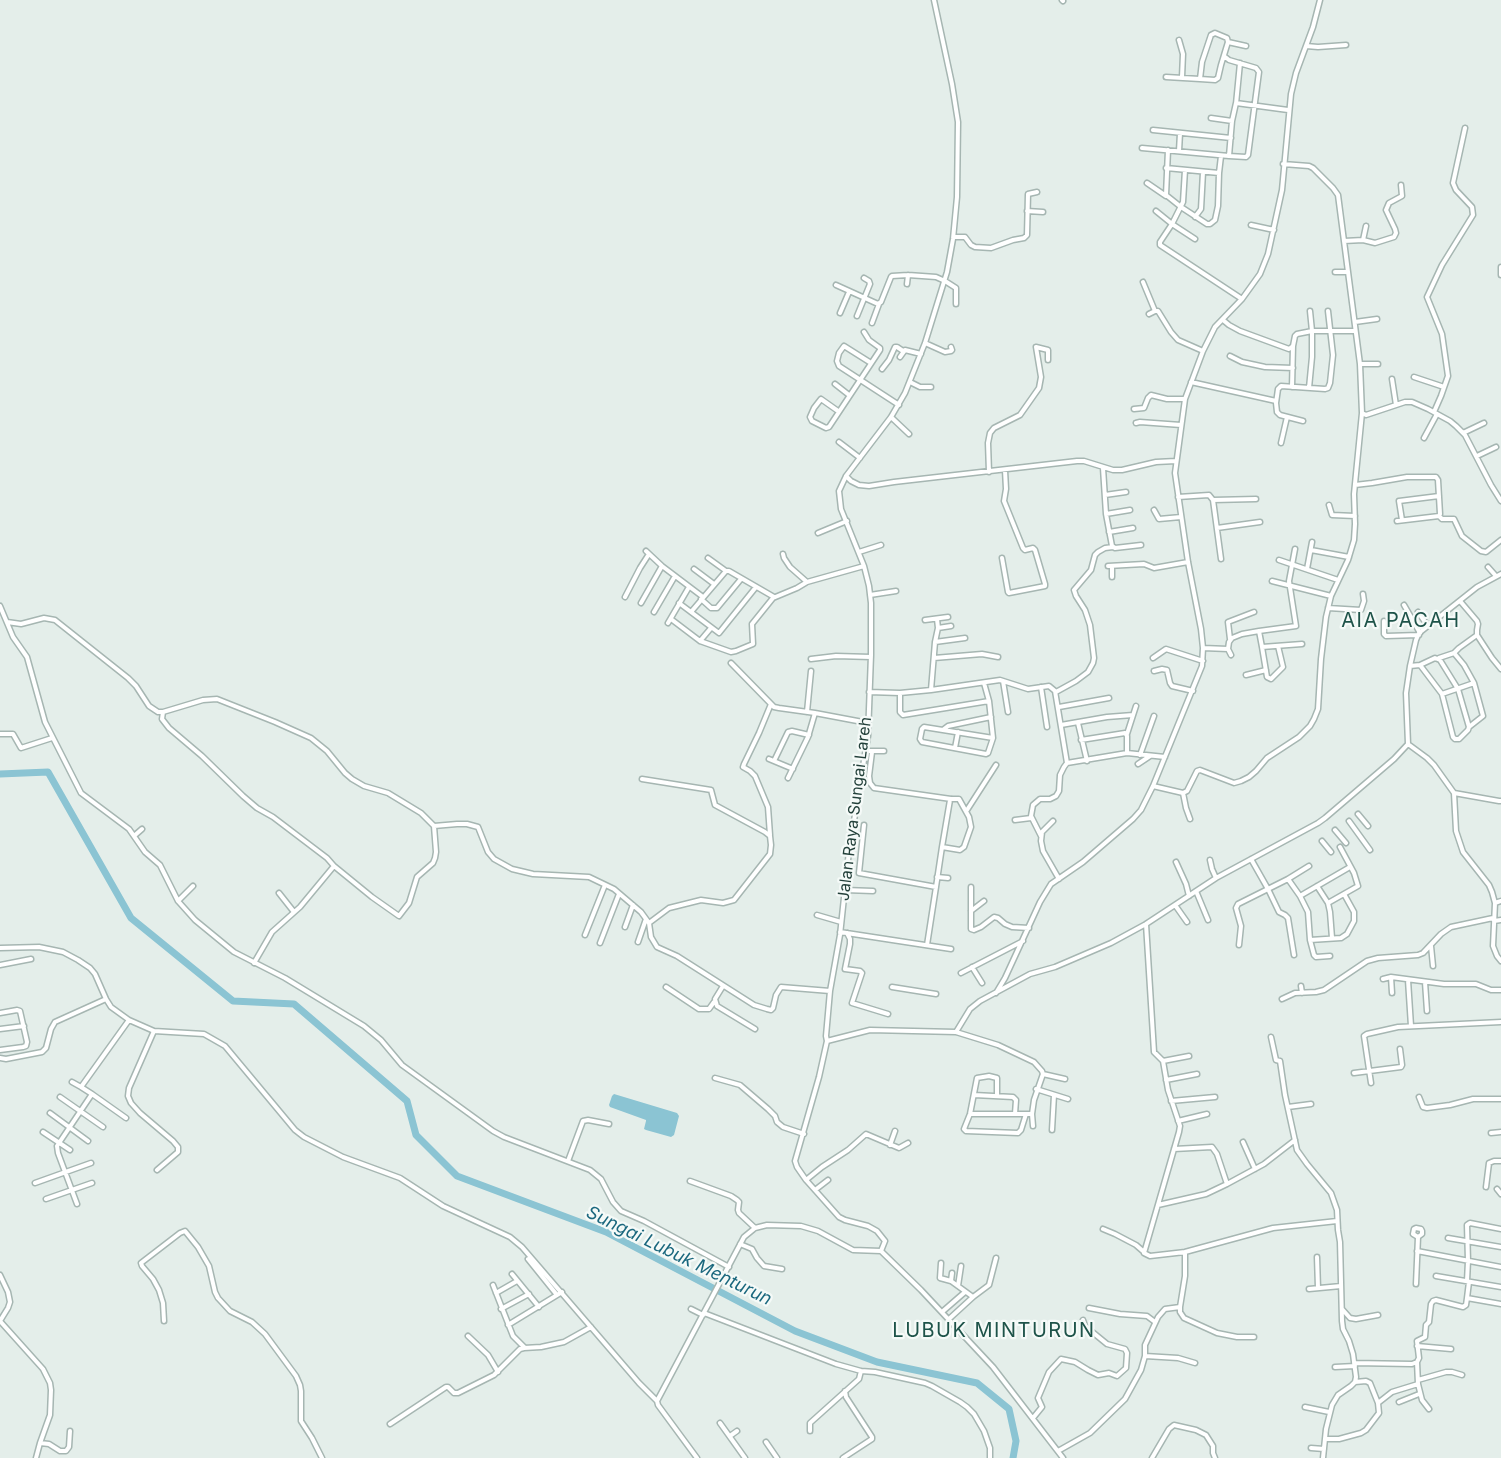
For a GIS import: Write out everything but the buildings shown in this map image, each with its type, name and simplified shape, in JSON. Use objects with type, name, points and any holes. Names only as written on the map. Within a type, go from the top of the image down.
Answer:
[{"type":"street","name":"Jalan Raya Sungai Lareh","points":[[806,1180],[795,1161],[819,1077],[826,1041],[830,991],[840,932],[849,851],[869,751],[870,595],[864,566],[838,496],[846,476],[891,417],[910,382],[945,281],[954,237],[958,122],[934,0]]},
{"type":"street","points":[[996,993],[1051,884],[1083,862],[1141,810],[1154,786],[1203,661],[1201,630],[1175,473],[1185,399],[1203,351],[1215,327],[1242,299],[1260,274],[1268,254],[1282,190],[1288,110],[1293,84],[1320,0]]},
{"type":"street","points":[[1166,77],[1182,77],[1200,79],[1217,80],[1228,42],[1227,38],[1215,33],[1211,35],[1202,62],[1200,79]]},
{"type":"street","points":[[1179,40],[1183,54],[1182,77]]},
{"type":"street","points":[[1228,42],[1246,46]]},
{"type":"street","points":[[1305,46],[1346,45]]},
{"type":"street","points":[[1142,148],[1221,156],[1246,157],[1248,155],[1258,69],[1229,60],[1224,56]]},
{"type":"street","points":[[1229,156],[1240,63]]},
{"type":"street","points":[[1236,104],[1238,102],[1288,110]]},
{"type":"street","points":[[1211,118],[1232,121]]},
{"type":"street","points":[[1424,438],[1448,376],[1444,341],[1427,297],[1442,265],[1473,215],[1472,207],[1456,190],[1453,183],[1465,128]]},
{"type":"street","points":[[1153,130],[1231,138]]},
{"type":"street","points":[[1179,151],[1180,133]]},
{"type":"street","points":[[1168,150],[1166,168],[1168,198]]},
{"type":"street","points":[[1147,183],[1195,217],[1210,224],[1215,220],[1218,206],[1221,156]]},
{"type":"street","points":[[1184,793],[1197,771],[1200,770],[1234,783],[1249,777],[1267,758],[1299,737],[1310,726],[1318,709],[1321,659],[1328,608],[1349,557],[1355,531],[1354,485],[1362,414],[1360,364],[1339,199],[1336,192],[1313,168],[1283,164]]},
{"type":"street","points":[[1166,168],[1219,173]]},
{"type":"street","points":[[1185,170],[1183,202],[1160,242],[1161,246],[1242,299]]},
{"type":"street","points":[[1195,217],[1201,208],[1203,172]]},
{"type":"street","points":[[1344,241],[1363,240],[1374,243],[1395,235],[1395,229],[1386,210],[1387,205],[1402,196],[1401,186]]},
{"type":"street","points":[[954,237],[965,237],[975,247],[991,248],[1012,240],[1023,239],[1027,235],[1028,194],[1037,192]]},
{"type":"street","points":[[1027,211],[1043,212]]},
{"type":"street","points":[[1156,211],[1196,239]]},
{"type":"street","points":[[1251,225],[1274,230]]},
{"type":"street","points":[[1363,240],[1366,226]]},
{"type":"street","points":[[1501,267],[1501,275]]},
{"type":"street","points":[[1335,272],[1348,272]]},
{"type":"street","points":[[907,284],[908,275]]},
{"type":"street","points":[[872,323],[891,277],[908,275],[936,277],[957,289],[956,304]]},
{"type":"street","points":[[857,316],[870,282],[864,278]]},
{"type":"street","points":[[1143,282],[1155,310],[1158,311],[1171,332],[1179,340],[1203,351]]},
{"type":"street","points":[[836,285],[879,304]]},
{"type":"street","points":[[840,313],[849,292]]},
{"type":"street","points":[[1149,314],[1155,310]]},
{"type":"street","points":[[1309,388],[1312,357],[1310,311]]},
{"type":"street","points":[[1303,421],[1280,415],[1276,412],[1276,401],[1280,387],[1325,389],[1330,386],[1333,355],[1328,311]]},
{"type":"street","points":[[1223,320],[1254,337],[1289,349],[1293,346]]},
{"type":"street","points":[[1355,322],[1377,320]]},
{"type":"street","points":[[1292,387],[1293,346],[1296,335],[1312,331],[1355,331]]},
{"type":"street","points":[[838,411],[820,399],[810,417],[812,421],[829,427],[880,350],[864,332]]},
{"type":"street","points":[[925,343],[945,352],[951,351],[951,347]]},
{"type":"street","points":[[871,363],[846,347],[839,353],[838,364],[899,405]]},
{"type":"street","points":[[882,369],[895,347],[921,354]]},
{"type":"street","points":[[989,472],[990,433],[994,428],[1020,415],[1039,388],[1041,377],[1036,347],[1048,351],[1048,360]]},
{"type":"street","points":[[900,357],[903,351]]},
{"type":"street","points":[[1230,356],[1265,367],[1293,368]]},
{"type":"street","points":[[1360,364],[1378,364]]},
{"type":"street","points":[[1414,377],[1444,387]]},
{"type":"street","points":[[1392,379],[1396,405]]},
{"type":"street","points":[[910,382],[920,387],[931,387]]},
{"type":"street","points":[[1191,382],[1276,401]]},
{"type":"street","points":[[835,384],[849,395]]},
{"type":"street","points":[[1134,410],[1144,408],[1151,395],[1167,399],[1185,399]]},
{"type":"street","points":[[1362,414],[1370,414],[1405,402],[1412,402],[1456,426],[1477,456],[1501,501]]},
{"type":"street","points":[[891,417],[909,434]]},
{"type":"street","points":[[1281,443],[1287,417]]},
{"type":"street","points":[[1136,423],[1181,425]]},
{"type":"street","points":[[1463,433],[1484,423]]},
{"type":"street","points":[[839,442],[860,458]]},
{"type":"street","points":[[1477,456],[1496,447]]},
{"type":"street","points":[[846,476],[851,482],[869,486],[1077,461],[1113,470],[1156,462],[1176,461]]},
{"type":"street","points":[[1103,468],[1106,514],[1113,548]]},
{"type":"street","points":[[1002,558],[1009,593],[1045,585],[1035,550],[1023,548],[1004,501],[1005,470]]},
{"type":"street","points":[[1354,485],[1407,477],[1434,476],[1438,480],[1439,516]]},
{"type":"street","points":[[1105,495],[1126,492]]},
{"type":"street","points":[[1178,497],[1209,495],[1213,500],[1221,559]]},
{"type":"street","points":[[1439,496],[1400,501],[1399,521],[1439,516],[1442,519],[1454,519],[1462,536],[1481,551],[1486,552],[1501,540]]},
{"type":"street","points":[[1213,500],[1256,499]]},
{"type":"street","points":[[1329,505],[1332,514],[1355,516]]},
{"type":"street","points":[[1106,514],[1130,510]]},
{"type":"street","points":[[1154,510],[1158,519]]},
{"type":"street","points":[[1153,520],[1181,517]]},
{"type":"street","points":[[818,533],[847,521]]},
{"type":"street","points":[[1216,528],[1260,522]]},
{"type":"street","points":[[1109,532],[1133,528]]},
{"type":"street","points":[[1307,569],[1312,542]]},
{"type":"street","points":[[1056,693],[1088,672],[1093,663],[1094,654],[1087,616],[1074,590],[1091,570],[1098,552],[1105,548],[1141,545]]},
{"type":"street","points":[[859,552],[881,546]]},
{"type":"street","points":[[1231,639],[1242,634],[1296,626],[1290,585],[1295,549]]},
{"type":"street","points":[[1311,550],[1349,557]]},
{"type":"street","points":[[625,597],[647,553],[711,608],[717,608],[741,579]]},
{"type":"street","points":[[783,554],[790,567],[807,582]]},
{"type":"street","points":[[708,558],[726,571],[775,597]]},
{"type":"street","points":[[1279,560],[1338,580]]},
{"type":"street","points":[[1112,577],[1110,566],[1144,564],[1154,568],[1188,562]]},
{"type":"street","points":[[641,603],[662,566]]},
{"type":"street","points":[[689,587],[670,621],[700,641],[731,652],[752,646],[752,624],[775,597],[807,582],[864,566]]},
{"type":"street","points":[[1488,567],[1496,576]]},
{"type":"street","points":[[694,568],[714,584]]},
{"type":"street","points":[[691,612],[726,571]]},
{"type":"street","points":[[956,1032],[970,1009],[980,1001],[1030,974],[1082,957],[1146,924],[1216,878],[1318,823],[1394,759],[1408,744],[1406,693],[1410,666],[1419,634],[1477,587],[1501,574]]},
{"type":"street","points":[[654,612],[675,576]]},
{"type":"street","points":[[1272,580],[1331,596]]},
{"type":"street","points":[[679,603],[717,633],[721,633],[756,587]]},
{"type":"street","points":[[870,595],[896,591]]},
{"type":"street","points":[[1328,608],[1360,610],[1364,600],[1363,594]]},
{"type":"street","points":[[1460,601],[1477,621],[1477,635],[1501,669]]},
{"type":"street","points":[[1404,605],[1419,634]]},
{"type":"street","points":[[0,606],[13,637],[30,663],[50,739],[81,793],[122,822],[142,849],[160,866],[178,901],[195,920],[225,945],[364,1026],[381,1040],[402,1065],[493,1131],[590,1170],[601,1179],[613,1202],[621,1211],[644,1221],[728,1269]]},
{"type":"street","points":[[1231,655],[1228,649],[1231,639],[1228,622],[1254,612]]},
{"type":"street","points":[[1418,612],[1428,626]]},
{"type":"street","points":[[925,620],[948,617]]},
{"type":"street","points":[[6,621],[21,624],[44,618],[54,620],[128,678],[149,706],[158,712],[203,700],[217,699],[314,740],[352,779],[364,786],[388,793],[421,813],[434,826],[435,858],[417,877],[409,903],[399,916],[372,897],[327,858],[273,817],[257,808],[169,728],[162,719],[163,712]]},
{"type":"street","points":[[932,690],[937,619]]},
{"type":"street","points":[[1384,621],[1386,636],[1419,634]]},
{"type":"street","points":[[938,628],[951,626]]},
{"type":"street","points":[[700,641],[711,628]]},
{"type":"street","points":[[1259,631],[1267,676],[1271,679],[1282,667],[1278,646]]},
{"type":"street","points":[[1410,666],[1420,665],[1454,653],[1477,635]]},
{"type":"street","points":[[935,642],[965,638]]},
{"type":"street","points":[[1262,647],[1302,644]]},
{"type":"street","points":[[1203,648],[1228,649]]},
{"type":"street","points":[[1154,658],[1166,649],[1203,661]]},
{"type":"street","points":[[1420,665],[1442,693],[1453,737],[1458,740],[1483,716],[1474,683],[1454,653]]},
{"type":"street","points":[[933,658],[982,654],[998,657]]},
{"type":"street","points":[[812,659],[836,656],[871,657]]},
{"type":"street","points":[[1438,658],[1458,689],[1469,727]]},
{"type":"street","points":[[731,663],[771,704],[779,708],[815,712],[868,723]]},
{"type":"street","points":[[1154,671],[1167,670],[1172,686],[1193,691]]},
{"type":"street","points":[[1245,675],[1266,670]]},
{"type":"street","points":[[807,712],[811,671]]},
{"type":"street","points":[[869,692],[900,693],[1000,680],[1028,689],[1049,686],[1056,693],[1067,764]]},
{"type":"street","points":[[1003,681],[1008,712]]},
{"type":"street","points":[[984,683],[993,738],[987,754],[920,740],[923,727],[993,738]]},
{"type":"street","points":[[1442,693],[1474,683]]},
{"type":"street","points":[[1041,687],[1047,727]]},
{"type":"street","points":[[900,693],[900,712],[903,715],[988,701]]},
{"type":"street","points":[[1059,707],[1109,698]]},
{"type":"street","points":[[638,942],[648,921],[669,908],[701,900],[723,903],[734,900],[770,854],[768,807],[755,776],[743,767],[771,704]]},
{"type":"street","points":[[1127,753],[1126,734],[1136,706]]},
{"type":"street","points":[[788,778],[809,735],[815,712]]},
{"type":"street","points":[[1061,725],[1133,715]]},
{"type":"street","points":[[1140,755],[1154,716]]},
{"type":"street","points":[[944,729],[948,726],[991,717]]},
{"type":"street","points":[[1078,723],[1086,761]]},
{"type":"street","points":[[774,761],[788,732],[809,735]]},
{"type":"street","points":[[955,748],[958,732]]},
{"type":"street","points":[[0,734],[13,734],[19,746],[23,748],[50,739]]},
{"type":"street","points":[[1081,740],[1126,734]]},
{"type":"street","points":[[1408,744],[1434,765],[1454,793],[1458,838],[1467,858],[1489,885],[1495,903],[1493,946],[1501,961]]},
{"type":"street","points":[[884,752],[869,751],[869,776],[874,788],[960,799],[971,827],[964,847],[960,850],[942,847]]},
{"type":"street","points":[[1059,879],[1043,850],[1041,836],[1031,814],[1035,802],[1040,799],[1050,800],[1056,796],[1064,766],[1127,753],[1165,757]]},
{"type":"street","points":[[1138,764],[1151,756]]},
{"type":"street","points":[[769,759],[793,769]]},
{"type":"street","points":[[966,811],[996,765]]},
{"type":"street","points":[[642,779],[709,789],[715,805],[770,836]]},
{"type":"street","points":[[1154,786],[1184,793]]},
{"type":"street","points":[[1184,793],[1190,819]]},
{"type":"street","points":[[1454,793],[1501,801]]},
{"type":"street","points":[[927,945],[951,799]]},
{"type":"street","points":[[1358,814],[1368,826]]},
{"type":"street","points":[[1015,820],[1031,818]]},
{"type":"street","points":[[1041,836],[1053,821]]},
{"type":"street","points":[[1349,821],[1370,850]]},
{"type":"street","points":[[434,826],[467,824],[478,827],[488,852],[494,859],[512,869],[533,874],[589,877],[605,885],[633,905],[648,921],[651,937],[657,947],[677,956],[754,1005],[771,1010],[775,1006],[776,995],[781,987],[830,991]]},
{"type":"street","points":[[864,825],[859,873],[936,887]]},
{"type":"street","points":[[134,836],[142,830]]},
{"type":"street","points":[[1335,830],[1346,843]]},
{"type":"street","points":[[1322,841],[1331,852]]},
{"type":"street","points":[[1328,903],[1358,886],[1354,873],[1340,847]]},
{"type":"street","points":[[1251,859],[1279,912],[1288,918],[1294,955]]},
{"type":"street","points":[[1210,860],[1216,878]]},
{"type":"street","points":[[1176,862],[1189,896]]},
{"type":"street","points":[[254,963],[272,932],[294,912],[334,866]]},
{"type":"street","points":[[1239,945],[1240,926],[1236,906],[1310,866]]},
{"type":"street","points":[[1300,896],[1350,867]]},
{"type":"street","points":[[937,877],[948,878]]},
{"type":"street","points":[[1288,879],[1308,912],[1314,957],[1330,956]]},
{"type":"street","points":[[585,935],[605,885]]},
{"type":"street","points":[[178,901],[193,886]]},
{"type":"street","points":[[1317,886],[1328,903],[1332,938]]},
{"type":"street","points":[[971,887],[970,928],[972,930],[981,927],[994,917],[1012,927],[1029,928]]},
{"type":"street","points":[[844,890],[873,891]]},
{"type":"street","points":[[1196,891],[1208,920]]},
{"type":"street","points":[[279,893],[294,912]]},
{"type":"street","points":[[600,943],[619,894]]},
{"type":"street","points":[[1310,940],[1344,937],[1354,921],[1354,909],[1344,894]]},
{"type":"street","points":[[971,911],[984,901]]},
{"type":"street","points":[[1495,903],[1501,901]]},
{"type":"street","points":[[625,927],[633,905]]},
{"type":"street","points":[[1175,905],[1187,922]]},
{"type":"street","points":[[817,915],[841,922]]},
{"type":"street","points":[[1282,999],[1291,994],[1324,990],[1367,961],[1423,953],[1451,927],[1501,920]]},
{"type":"street","points":[[1144,1253],[1180,1126],[1171,1101],[1163,1061],[1154,1052],[1146,924]]},
{"type":"street","points":[[840,932],[951,949]]},
{"type":"street","points":[[847,933],[850,944],[844,969],[862,973],[852,1003],[888,1014]]},
{"type":"street","points":[[961,974],[1023,940]]},
{"type":"street","points":[[1431,945],[1433,966]]},
{"type":"street","points":[[0,948],[29,946],[63,952],[90,968],[106,999],[116,1012],[129,1020],[154,1031],[204,1034],[219,1042],[230,1051],[295,1130],[304,1137],[343,1157],[400,1178],[443,1206],[510,1237],[522,1247],[559,1293]]},
{"type":"street","points":[[0,965],[31,959]]},
{"type":"street","points":[[972,967],[981,983]]},
{"type":"street","points":[[1391,977],[1392,993]]},
{"type":"street","points":[[1383,979],[1391,977],[1444,984],[1476,984],[1491,990],[1501,990]]},
{"type":"street","points":[[1408,980],[1411,1026]]},
{"type":"street","points":[[1425,982],[1427,1011]]},
{"type":"street","points":[[666,987],[699,1009],[709,1009],[723,986]]},
{"type":"street","points":[[1301,986],[1302,993]]},
{"type":"street","points":[[892,987],[936,994]]},
{"type":"street","points":[[0,1058],[6,1059],[42,1052],[46,1048],[55,1022],[106,999]]},
{"type":"street","points":[[715,1001],[720,1008],[755,1029]]},
{"type":"street","points":[[0,1013],[19,1010],[21,1012],[27,1042],[26,1046],[0,1050]]},
{"type":"street","points":[[81,1087],[129,1020]]},
{"type":"street","points":[[1371,1083],[1365,1035],[1398,1027],[1501,1022]]},
{"type":"street","points":[[0,1029],[24,1026]]},
{"type":"street","points":[[826,1041],[870,1030],[956,1032],[998,1045],[1037,1065],[1042,1074],[1065,1079]]},
{"type":"street","points":[[154,1031],[128,1096],[140,1113],[174,1141],[178,1147],[176,1154],[157,1170]]},
{"type":"street","points":[[1271,1037],[1276,1060],[1280,1061],[1299,1154],[1331,1193],[1337,1210],[1343,1329],[1355,1364],[1355,1382]]},
{"type":"street","points":[[1354,1073],[1401,1067],[1400,1049]]},
{"type":"street","points":[[1163,1061],[1189,1056]]},
{"type":"street","points":[[1033,1126],[1032,1114],[1036,1089],[1042,1074]]},
{"type":"street","points":[[1166,1080],[1197,1074]]},
{"type":"street","points":[[997,1096],[998,1080],[994,1076],[977,1078],[970,1114],[964,1127],[966,1131],[1020,1132],[1026,1114]]},
{"type":"street","points":[[715,1078],[740,1085],[768,1109],[783,1127],[804,1134]]},
{"type":"street","points":[[72,1082],[126,1118]]},
{"type":"street","points":[[1036,1089],[1068,1099]]},
{"type":"street","points":[[77,1204],[57,1146],[92,1094]]},
{"type":"street","points":[[974,1095],[1014,1098],[1016,1100],[1015,1114]]},
{"type":"street","points":[[1052,1130],[1054,1095]]},
{"type":"street","points":[[60,1097],[103,1127]]},
{"type":"street","points":[[1171,1101],[1215,1097]]},
{"type":"street","points":[[1419,1097],[1422,1105],[1427,1108],[1473,1099],[1501,1098]]},
{"type":"street","points":[[1288,1107],[1311,1104]]},
{"type":"street","points":[[50,1113],[88,1141]]},
{"type":"street","points":[[970,1114],[1032,1114]]},
{"type":"street","points":[[1178,1121],[1207,1114]]},
{"type":"street","points":[[568,1161],[583,1121],[609,1124]]},
{"type":"street","points":[[890,1145],[895,1131]]},
{"type":"street","points":[[43,1132],[70,1150]]},
{"type":"street","points":[[1491,1133],[1501,1132]]},
{"type":"street","points":[[881,1251],[885,1241],[878,1231],[839,1217],[806,1180],[866,1134],[900,1148],[908,1143]]},
{"type":"street","points":[[1158,1206],[1206,1194],[1227,1184],[1264,1164],[1295,1140]]},
{"type":"street","points":[[1243,1142],[1255,1169]]},
{"type":"street","points":[[1174,1149],[1212,1147],[1216,1150],[1227,1184]]},
{"type":"street","points":[[1486,1187],[1490,1163],[1501,1161]]},
{"type":"street","points":[[35,1183],[91,1163]]},
{"type":"street","points":[[815,1190],[828,1180]]},
{"type":"street","points":[[690,1181],[731,1196],[740,1202],[739,1214],[754,1228]]},
{"type":"street","points":[[46,1199],[92,1183]]},
{"type":"street","points":[[1497,1189],[1501,1194]]},
{"type":"street","points":[[1103,1229],[1136,1245],[1150,1256],[1185,1252],[1273,1227],[1337,1221]]},
{"type":"street","points":[[1429,1409],[1419,1394],[1417,1340],[1425,1336],[1431,1304],[1436,1300],[1463,1307],[1466,1305],[1467,1226],[1469,1224],[1501,1229]]},
{"type":"street","points":[[657,1401],[744,1237],[754,1228],[775,1225],[801,1226],[853,1250],[881,1251],[998,1372],[1063,1458]]},
{"type":"street","points":[[164,1321],[163,1303],[159,1290],[141,1263],[180,1233],[185,1232],[209,1266],[218,1298],[230,1311],[252,1322],[265,1334],[296,1376],[301,1391],[301,1421],[322,1458]]},
{"type":"street","points":[[1416,1284],[1418,1237]]},
{"type":"street","points":[[1448,1238],[1501,1247]]},
{"type":"street","points":[[740,1244],[752,1249],[764,1266],[782,1269]]},
{"type":"street","points":[[1417,1251],[1501,1267]]},
{"type":"street","points":[[1185,1252],[1180,1307],[1184,1318],[1211,1331],[1226,1335],[1254,1337]]},
{"type":"street","points":[[1317,1257],[1318,1288]]},
{"type":"street","points":[[949,1319],[989,1285],[996,1258]]},
{"type":"street","points":[[528,1259],[657,1401],[697,1458]]},
{"type":"street","points":[[941,1263],[939,1278],[951,1281],[973,1297]]},
{"type":"street","points":[[958,1286],[962,1266]]},
{"type":"street","points":[[951,1281],[952,1273]]},
{"type":"street","points":[[512,1274],[539,1307]]},
{"type":"street","points":[[0,1275],[10,1302],[0,1321],[43,1369],[50,1383],[50,1415],[36,1458]]},
{"type":"street","points":[[1436,1276],[1501,1287]]},
{"type":"street","points":[[496,1293],[517,1281]]},
{"type":"street","points":[[492,1285],[513,1336],[524,1348]]},
{"type":"street","points":[[1309,1289],[1341,1286]]},
{"type":"street","points":[[942,1312],[965,1292]]},
{"type":"street","points":[[508,1325],[559,1293]]},
{"type":"street","points":[[501,1309],[529,1294]]},
{"type":"street","points":[[1467,1298],[1501,1304]]},
{"type":"street","points":[[1058,1451],[1090,1434],[1125,1400],[1141,1370],[1145,1345],[1155,1322],[1165,1309],[1180,1307]]},
{"type":"street","points":[[1089,1308],[1147,1316],[1155,1322]]},
{"type":"street","points":[[691,1309],[807,1354],[861,1371],[925,1383],[942,1391],[974,1414],[984,1431],[990,1448],[990,1458]]},
{"type":"street","points":[[1342,1309],[1353,1319],[1378,1315]]},
{"type":"street","points":[[1033,1418],[1042,1407],[1038,1398],[1049,1372],[1061,1359],[1075,1362],[1098,1375],[1109,1373],[1117,1376],[1126,1368],[1125,1349],[1107,1344],[1085,1326],[1083,1320]]},
{"type":"street","points":[[390,1424],[446,1387],[458,1393],[486,1379],[498,1372],[517,1352],[524,1348],[564,1342],[591,1327]]},
{"type":"street","points":[[468,1336],[488,1355],[498,1372]]},
{"type":"street","points":[[1418,1346],[1451,1349]]},
{"type":"street","points":[[1145,1356],[1178,1358],[1195,1363]]},
{"type":"street","points":[[1335,1367],[1417,1362]]},
{"type":"street","points":[[810,1431],[810,1423],[859,1379],[861,1371]]},
{"type":"street","points":[[1378,1403],[1392,1392],[1446,1372],[1462,1375]]},
{"type":"street","points":[[1323,1458],[1325,1439],[1329,1413],[1338,1395],[1355,1382],[1370,1383],[1378,1403],[1379,1413],[1364,1432],[1325,1439]]},
{"type":"street","points":[[843,1458],[872,1439],[846,1397],[845,1391]]},
{"type":"street","points":[[1399,1402],[1419,1394]]},
{"type":"street","points":[[1305,1407],[1329,1413]]},
{"type":"street","points":[[720,1424],[744,1458]]},
{"type":"street","points":[[1152,1458],[1169,1429],[1174,1425],[1190,1428],[1206,1435],[1213,1446],[1215,1458]]},
{"type":"street","points":[[40,1443],[66,1451],[69,1447],[70,1431]]},
{"type":"street","points":[[730,1436],[737,1431]]},
{"type":"street","points":[[766,1442],[777,1458]]},
{"type":"street","points":[[1311,1448],[1324,1449]]},
{"type":"water","points":[[614,1094],[677,1113],[679,1116],[674,1135],[671,1137],[646,1130],[644,1129],[646,1120],[610,1107]]},
{"type":"waterway","name":"Sungai Lubuk Menturun","points":[[0,774],[48,772],[131,918],[233,1001],[294,1004],[407,1101],[416,1135],[457,1176],[606,1232],[795,1331],[877,1362],[977,1383],[1009,1409],[1016,1441],[1013,1458]]},
{"type":"district","name":"AIA PACAH","points":[[1401,621]]},
{"type":"district","name":"LUBUK MINTURUN","points":[[994,1331]]}]
